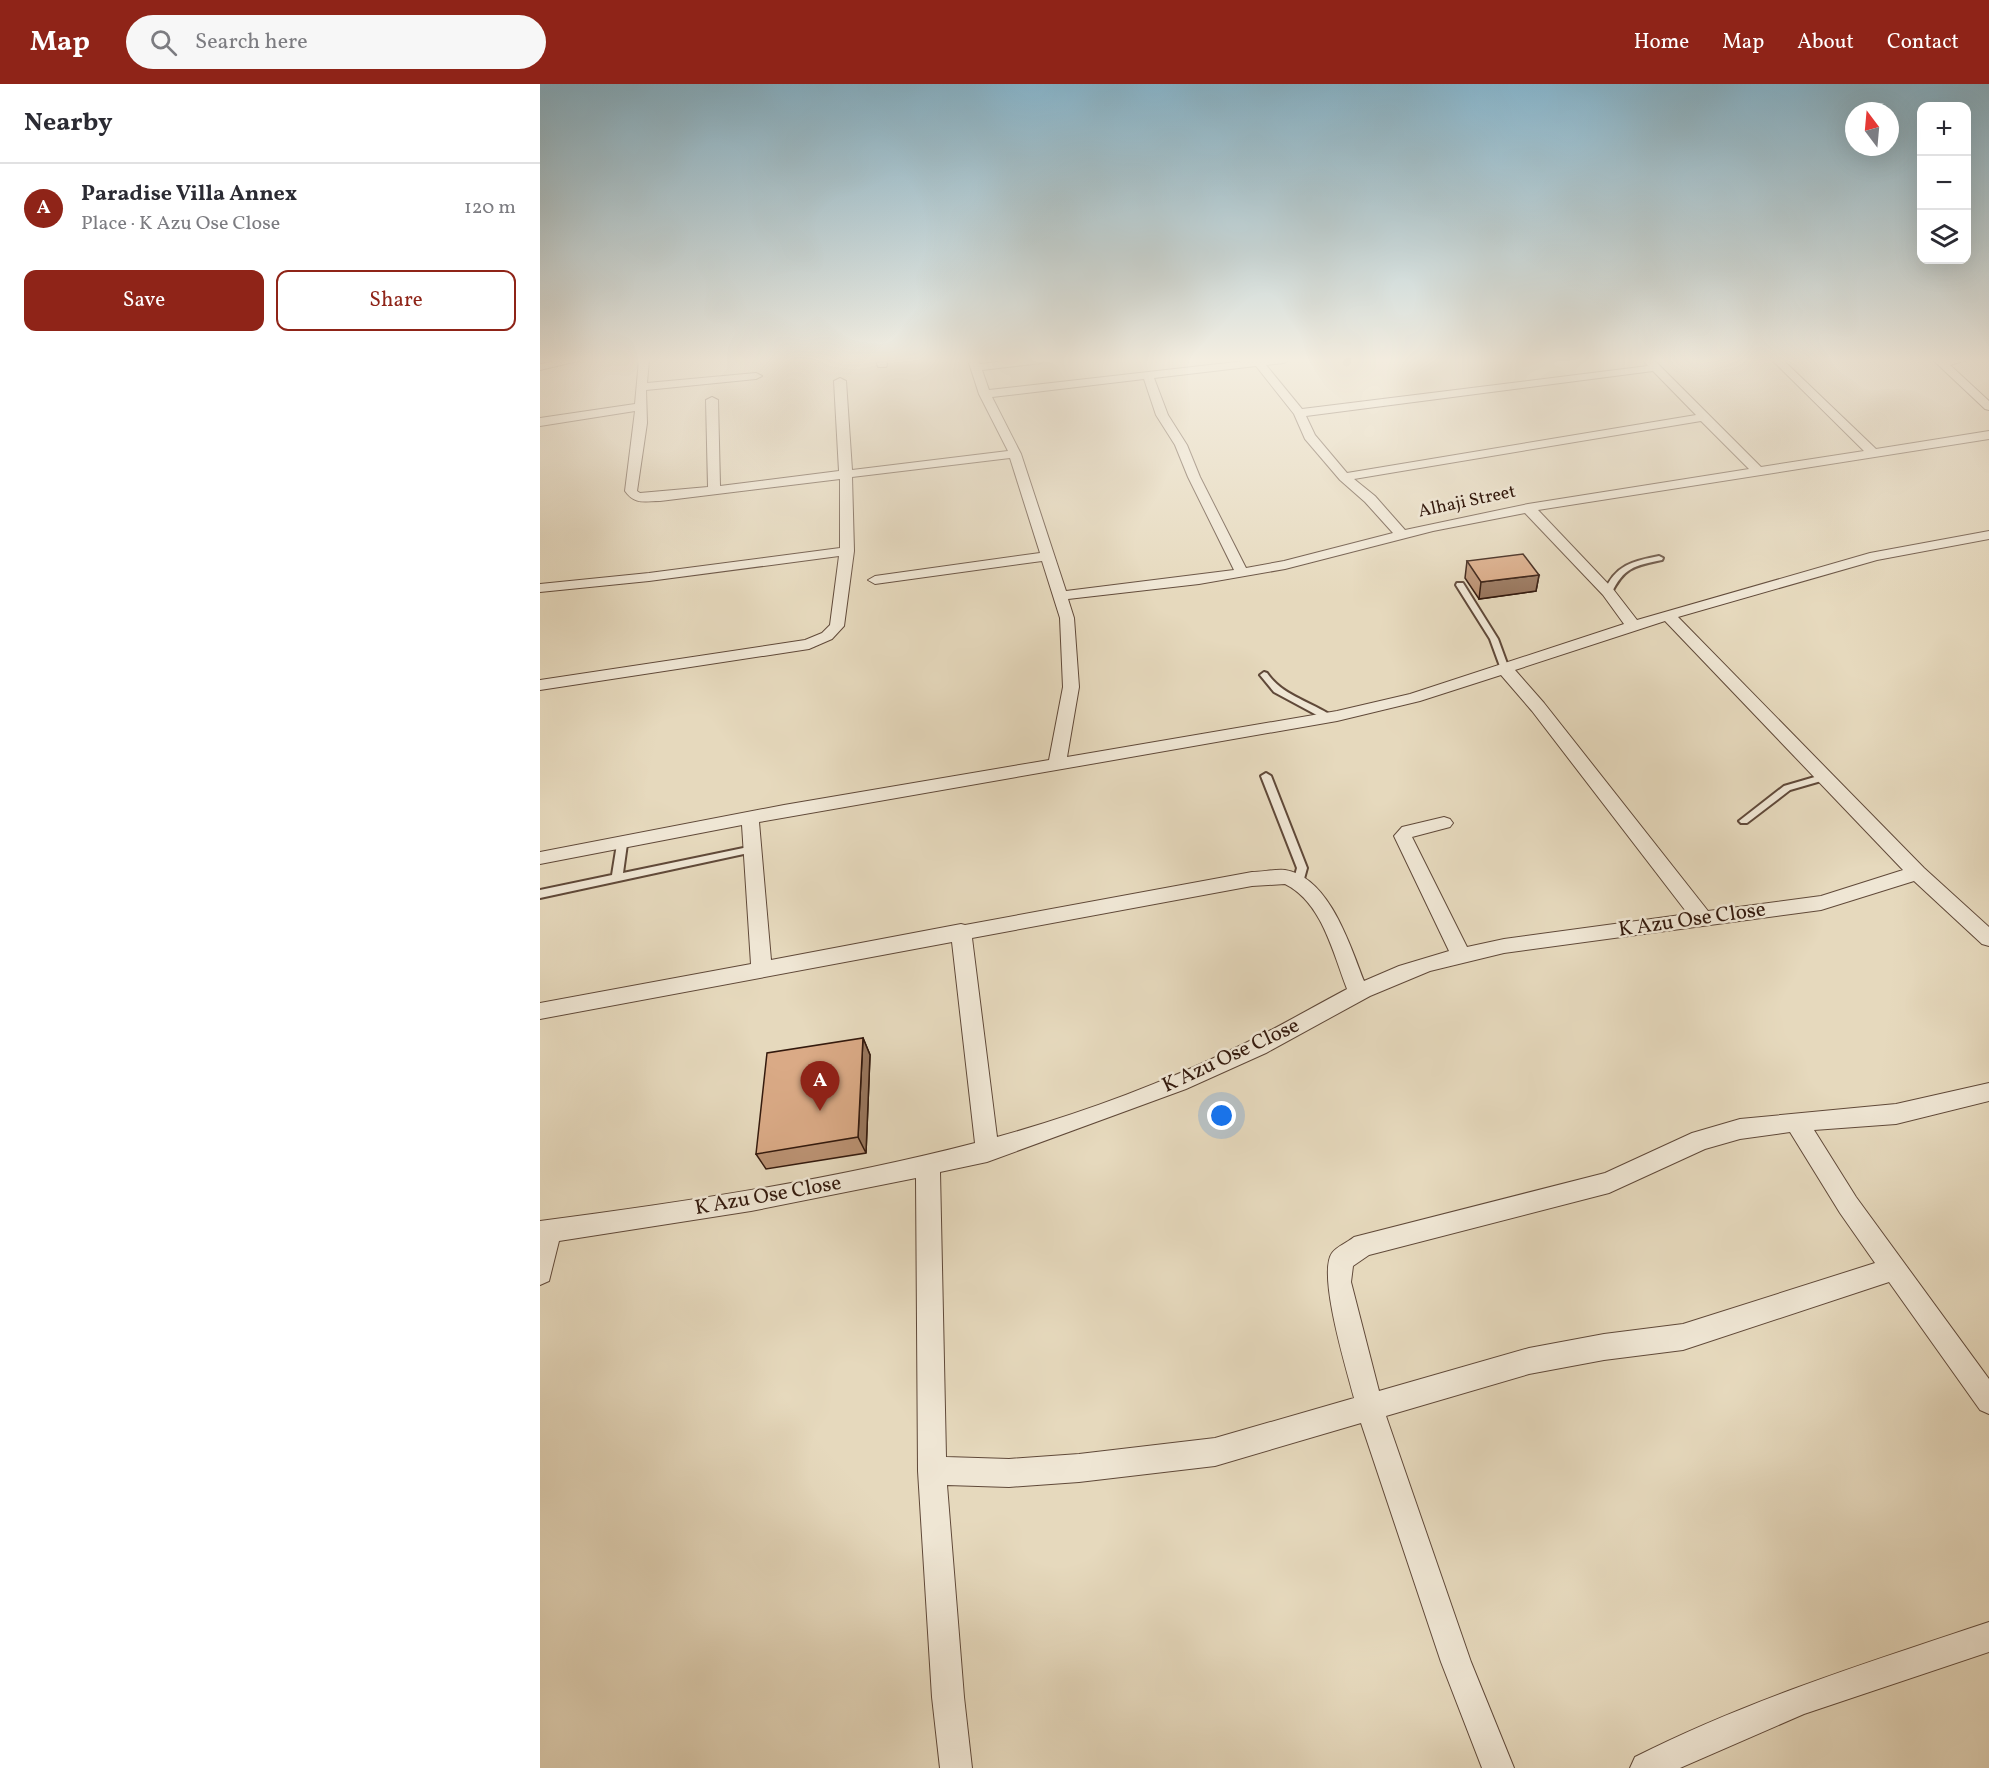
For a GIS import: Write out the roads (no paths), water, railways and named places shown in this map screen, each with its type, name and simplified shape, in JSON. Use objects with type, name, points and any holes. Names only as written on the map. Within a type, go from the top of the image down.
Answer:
[{"type":"street","points":[[639,439],[632,494],[636,497],[714,491],[1015,454]]},
{"type":"street","points":[[713,439],[714,491]]},
{"type":"street","points":[[540,685],[809,645],[827,636],[837,626],[847,551],[844,439]]},
{"type":"street","points":[[1007,439],[1015,454],[1067,618],[1071,687],[1057,765]]},
{"type":"street","points":[[1176,439],[1242,573]]},
{"type":"street","points":[[1312,439],[1344,477],[1370,499],[1402,535]]},
{"type":"street","points":[[1344,477],[1573,439]]},
{"type":"street","points":[[1725,439],[1760,472]]},
{"type":"street","points":[[1858,439],[1874,454]]},
{"type":"street","name":"Alhaji Street","points":[[1060,596],[1242,573],[1286,565],[1402,535],[1528,508],[1967,439]]},
{"type":"street","points":[[1528,508],[1608,592],[1634,627]]},
{"type":"street","points":[[540,858],[750,818],[1329,718],[1414,698],[1668,615],[1875,556],[1989,535]]},
{"type":"street","points":[[540,588],[649,577],[847,551]]},
{"type":"street","points":[[875,580],[1048,556]]},
{"type":"street","points":[[1668,615],[1917,873],[1989,939]]},
{"type":"street","points":[[1505,669],[1538,707],[1702,918]]},
{"type":"street","points":[[750,818],[762,970]]},
{"type":"street","points":[[1444,823],[1408,831],[1403,836],[1461,955]]},
{"type":"street","name":"K Azu Ose Close","points":[[544,1232],[756,1200],[928,1167],[987,1152],[1075,1122],[1239,1056],[1406,971],[1461,955],[1504,946],[1821,903],[1917,873]]},
{"type":"street","points":[[540,1011],[1252,879],[1289,878],[1309,889],[1330,922],[1359,993]]},
{"type":"street","points":[[961,932],[987,1152]]},
{"type":"street","points":[[1498,1768],[1456,1662],[1369,1406],[1339,1282],[1341,1260],[1363,1245],[1609,1183],[1700,1140],[1740,1129],[1896,1114],[1989,1092]]},
{"type":"street","points":[[1796,1122],[1848,1204],[1989,1401]]},
{"type":"street","points":[[928,1167],[928,1340],[932,1471],[948,1697],[956,1768]]},
{"type":"street","points":[[540,1273],[544,1232]]},
{"type":"street","points":[[932,1471],[1021,1472],[1079,1468],[1215,1452],[1529,1361],[1604,1347],[1683,1336],[1894,1269]]},
{"type":"street","points":[[1646,1768],[1684,1749],[1803,1699],[1989,1637]]},
{"type":"lane","points":[[1608,592],[1611,581],[1620,570],[1636,563],[1659,558]]},
{"type":"lane","points":[[1460,585],[1494,639],[1505,669]]},
{"type":"lane","points":[[1264,675],[1277,691],[1319,710],[1329,718]]},
{"type":"lane","points":[[1266,776],[1302,868],[1298,883]]},
{"type":"lane","points":[[1744,821],[1787,788],[1825,777]]},
{"type":"lane","points":[[617,878],[622,844]]},
{"type":"lane","points":[[540,894],[753,849]]},
{"type":"place","name":"Paradise Villa Annex","points":[[820,1111]]}]
